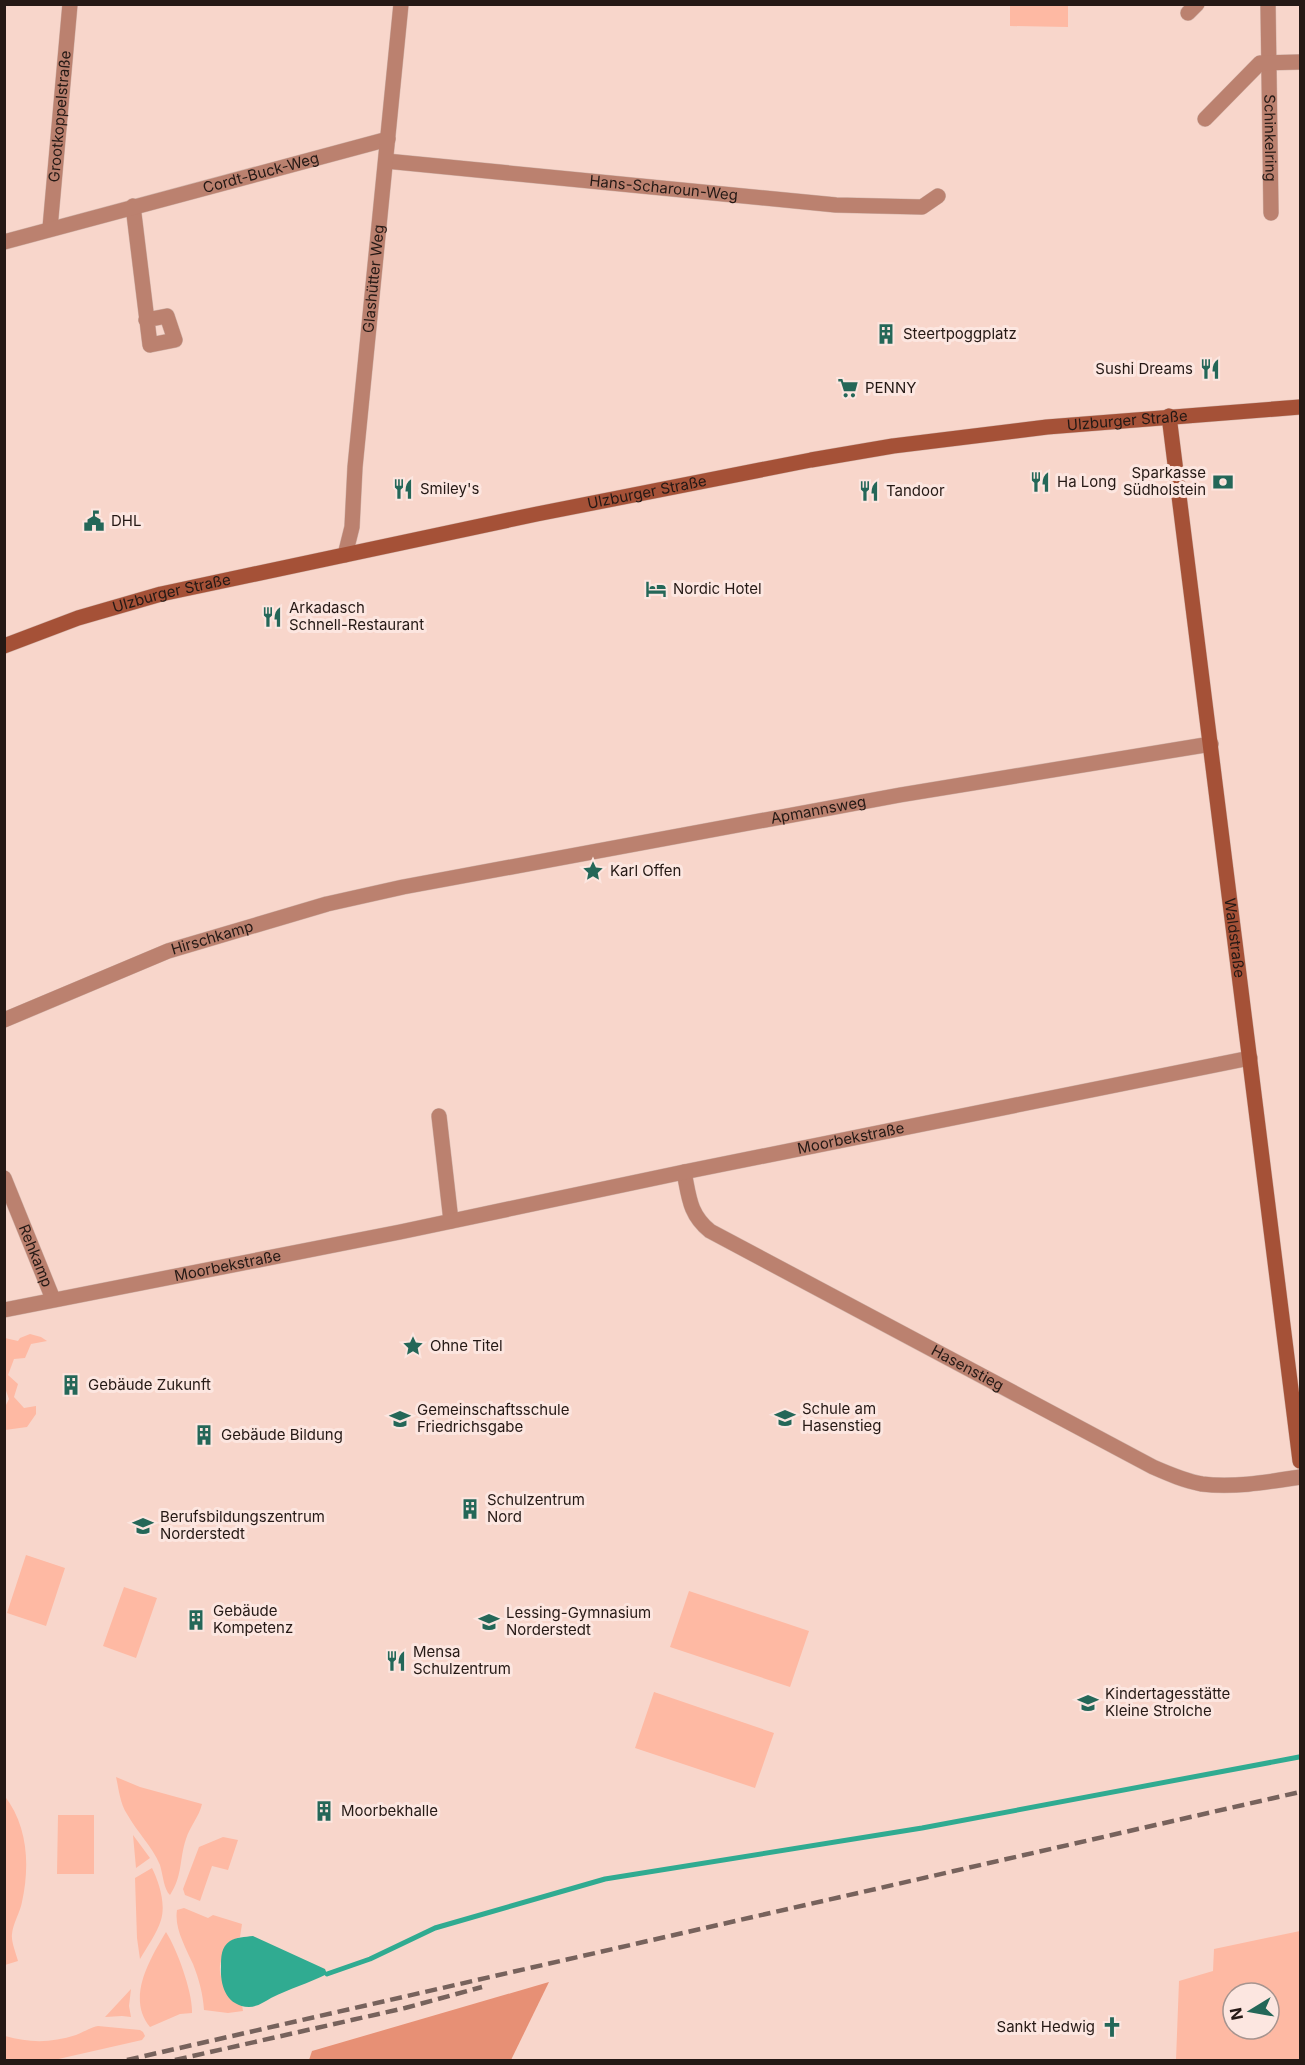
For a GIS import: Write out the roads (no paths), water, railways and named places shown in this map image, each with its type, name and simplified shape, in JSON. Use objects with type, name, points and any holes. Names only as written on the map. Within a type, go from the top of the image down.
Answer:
[{"type":"main road","name":"Ulzburger Straße","points":[[4,646],[78,618],[141,599],[661,488],[819,458],[1001,432],[1169,416],[1300,407]]},
{"type":"main road","name":"Waldstraße","points":[[1169,416],[1300,1461]]},
{"type":"street","name":"Grootkoppelstraße","points":[[50,228],[70,4]]},
{"type":"street","name":"Glashütter Weg","points":[[345,555],[352,527],[355,468],[401,4]]},
{"type":"street","name":"Schinkelring","points":[[1268,4],[1271,213]]},
{"type":"street","points":[[1205,119],[1260,63],[1300,62]]},
{"type":"street","name":"Cordt-Buck-Weg","points":[[4,242],[388,139]]},
{"type":"street","name":"Hans-Scharoun-Weg","points":[[386,161],[840,205],[922,207],[938,196]]},
{"type":"street","points":[[134,206],[147,320]]},
{"type":"street","name":"Apmannsweg","points":[[429,882],[900,795],[1211,744]]},
{"type":"street","name":"Hirschkamp","points":[[4,1020],[168,951],[327,904],[429,882]]},
{"type":"street","name":"Moorbekstraße","points":[[4,1310],[400,1232],[684,1172],[1250,1058]]},
{"type":"street","points":[[439,1116],[451,1221]]},
{"type":"street","name":"Hasenstieg","points":[[684,1172],[692,1209],[696,1217],[710,1231],[1153,1467],[1200,1484],[1220,1485],[1300,1477]]},
{"type":"street","name":"Rehkamp","points":[[4,1178],[53,1299]]},
{"type":"water","points":[[253,1936],[325,1969],[327,1974],[255,2006],[241,2006],[235,2003],[223,1987],[222,1952],[227,1943],[232,1940]]},
{"type":"waterway","points":[[327,1974],[370,1959],[435,1928],[605,1879],[922,1828],[1299,1757]]},
{"type":"railway","points":[[127,2060],[1300,1792]]},
{"type":"railway","points":[[175,2060],[405,2008],[482,1987]]},
{"type":"place","name":"Steertpoggplatz","points":[[886,334]]},
{"type":"place","name":"Sushi Dreams","points":[[1210,369]]},
{"type":"place","name":"PENNY","points":[[848,388]]},
{"type":"place","name":"Ha Long","points":[[1040,482]]},
{"type":"place","name":"Sparkasse Südholstein","points":[[1223,482]]},
{"type":"place","name":"Smiley's","points":[[403,489]]},
{"type":"place","name":"Tandoor","points":[[869,491]]},
{"type":"place","name":"DHL","points":[[94,521]]},
{"type":"place","name":"Nordic Hotel","points":[[656,589]]},
{"type":"place","name":"Arkadasch Schnell-Restaurant","points":[[272,617]]},
{"type":"place","name":"Karl Offen","points":[[593,871]]},
{"type":"place","name":"Ohne Titel","points":[[413,1346]]},
{"type":"place","name":"Gebäude Zukunft","points":[[71,1385]]},
{"type":"place","name":"Schule am Hasenstieg","points":[[785,1418]]},
{"type":"place","name":"Gemeinschaftsschule Friedrichsgabe","points":[[400,1419]]},
{"type":"place","name":"Gebäude Bildung","points":[[204,1435]]},
{"type":"place","name":"Schulzentrum Nord","points":[[470,1509]]},
{"type":"place","name":"Berufsbildungszentrum Norderstedt","points":[[143,1526]]},
{"type":"place","name":"Gebäude Kompetenz","points":[[196,1620]]},
{"type":"place","name":"Lessing-Gymnasium Norderstedt","points":[[489,1622]]},
{"type":"place","name":"Mensa Schulzentrum","points":[[396,1661]]},
{"type":"place","name":"Kindertagesstätte Kleine Strolche","points":[[1088,1703]]},
{"type":"place","name":"Moorbekhalle","points":[[324,1811]]},
{"type":"place","name":"Sankt Hedwig","points":[[1112,2027]]}]
